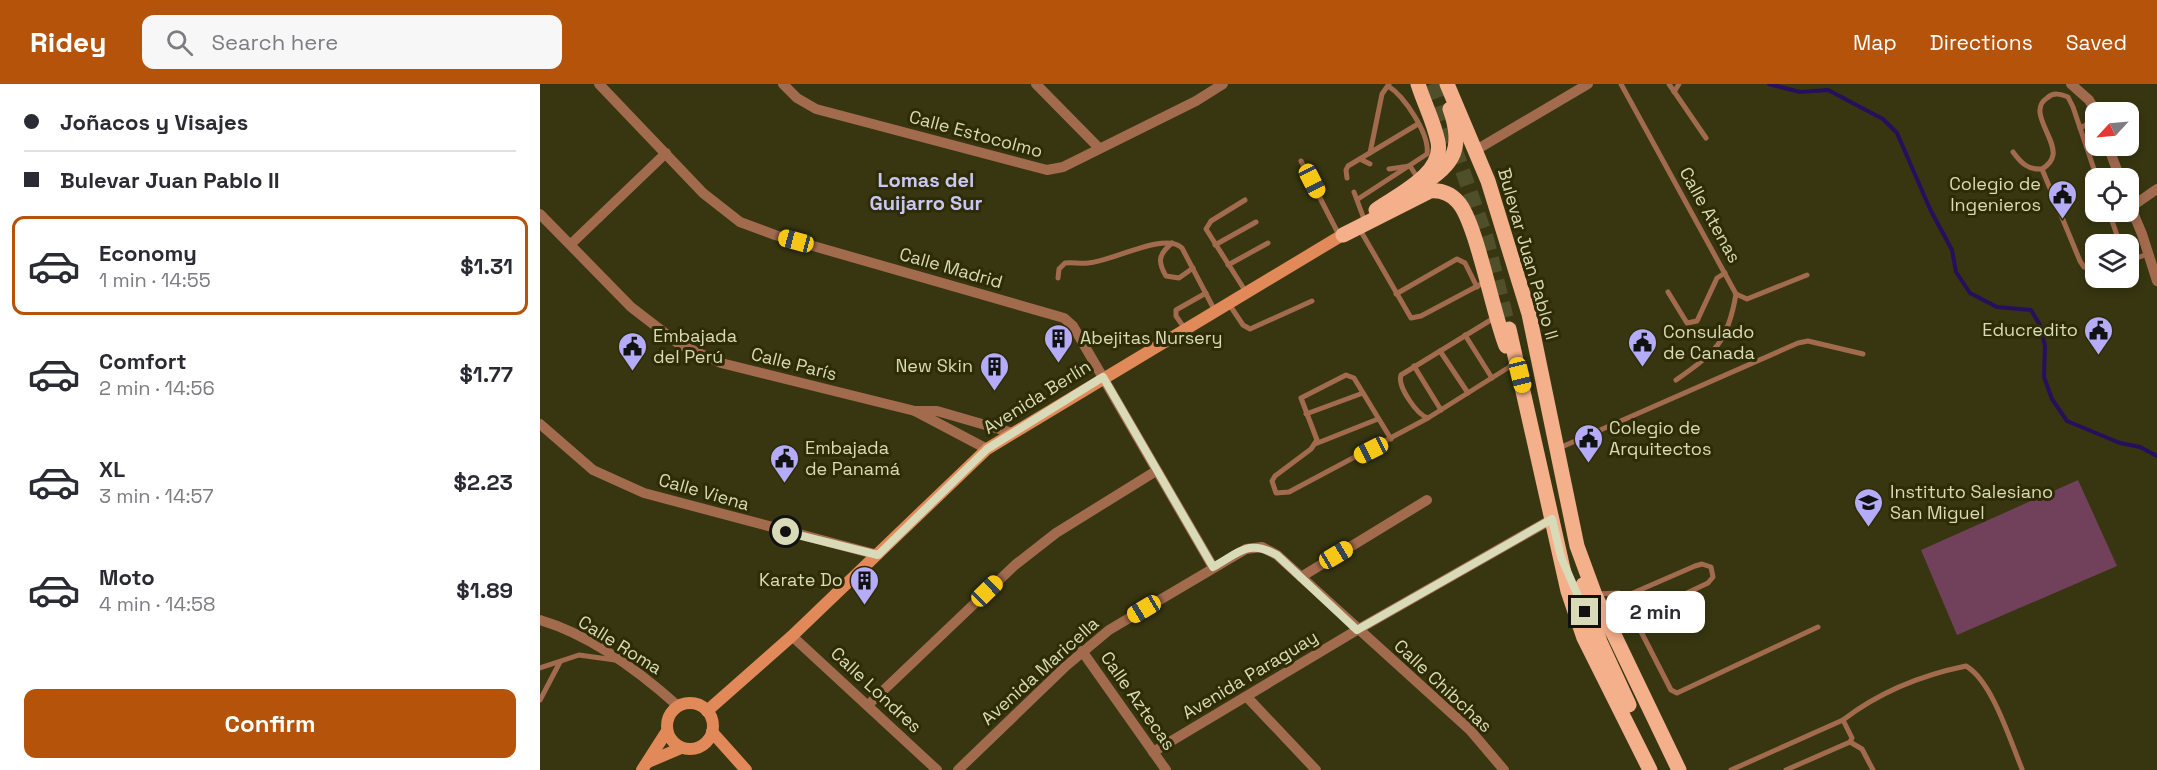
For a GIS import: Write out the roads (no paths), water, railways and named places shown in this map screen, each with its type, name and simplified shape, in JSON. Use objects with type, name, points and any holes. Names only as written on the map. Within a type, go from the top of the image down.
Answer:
[{"type":"main road","points":[[1342,236],[1419,180],[1435,161],[1438,141],[1418,84]]},
{"type":"main road","points":[[1365,220],[1434,178],[1452,159],[1457,146],[1455,123],[1439,84]]},
{"type":"main road","name":"Bulevar Juan Pablo II","points":[[1447,84],[1476,150],[1529,314],[1577,546],[1583,587],[1598,637]]},
{"type":"main road","points":[[1365,220],[1430,191],[1439,190],[1451,195],[1466,214],[1481,284],[1517,370]]},
{"type":"main road","name":"Bulevar Juan Pablo II","points":[[1509,329],[1568,591],[1584,638],[1650,770]]},
{"type":"main road","name":"Bulevar Juan Pablo II","points":[[1577,546],[1595,595],[1679,770]]},
{"type":"main road","name":"Bulevar Juan Pablo II","points":[[1561,557],[1574,591],[1598,637],[1659,770]]},
{"type":"street","name":"Calle Madrid","points":[[599,84],[703,193],[740,222],[775,235],[1064,318],[1073,326],[1213,567]]},
{"type":"street","name":"Calle Estocolmo","points":[[783,84],[797,98],[816,109],[1039,169],[1063,167],[1196,101],[1223,84]]},
{"type":"street","points":[[1036,84],[1099,148]]},
{"type":"street","points":[[1476,150],[1588,84]]},
{"type":"street","points":[[2071,84],[2090,102]]},
{"type":"street","points":[[571,244],[666,153]]},
{"type":"street","points":[[2139,199],[2157,189]]},
{"type":"street","name":"Calle París","points":[[540,214],[631,307],[679,345],[721,363],[915,411],[937,411],[1013,433]]},
{"type":"street","points":[[2136,222],[2157,281]]},
{"type":"street","name":"Avenida Berlín","points":[[707,711],[792,636],[987,449],[1103,377],[1342,236]]},
{"type":"street","name":"Calle París","points":[[915,411],[987,449]]},
{"type":"street","name":"Calle Viena","points":[[540,423],[593,470],[644,493],[878,555]]},
{"type":"street","points":[[868,705],[1015,565],[1056,533],[1156,471]]},
{"type":"street","points":[[1301,578],[1427,500]]},
{"type":"street","name":"Avenida Paraguay","points":[[1153,752],[1357,630],[1552,519]]},
{"type":"street","name":"Calle Chibchas","points":[[1213,567],[1246,549],[1262,547],[1277,555],[1357,630],[1470,730],[1504,770]]},
{"type":"street","name":"Avenida Maricella","points":[[958,770],[1082,651],[1109,630],[1213,567]]},
{"type":"street","name":"Calle Roma","points":[[540,620],[586,639],[620,661],[678,706]]},
{"type":"street","name":"Calle Londres","points":[[792,636],[936,770]]},
{"type":"street","name":"Calle Aztecas","points":[[1082,651],[1166,770]]},
{"type":"street","points":[[1247,697],[1316,770]]},
{"type":"street","points":[[644,766],[667,731],[669,717],[678,706],[690,703],[707,711],[711,717],[712,732],[730,755],[746,770]]},
{"type":"street","points":[[667,731],[670,738],[681,748]]},
{"type":"street","points":[[644,766],[681,748],[697,748],[704,745],[712,732]]},
{"type":"street","points":[[704,745],[730,755]]},
{"type":"lane","points":[[1622,86],[1630,84]]},
{"type":"lane","points":[[1669,84],[1706,138]]},
{"type":"lane","points":[[1674,92],[1679,84]]},
{"type":"lane","points":[[1358,199],[1425,157],[1428,150],[1418,124],[1402,96],[1389,85],[1380,102],[1370,153]]},
{"type":"lane","name":"Calle Atenas","points":[[1622,86],[1736,294]]},
{"type":"lane","points":[[2042,169],[2053,156],[2041,118],[2043,101],[2049,95],[2060,93],[2068,97],[2094,168]]},
{"type":"lane","points":[[1347,178],[1348,166],[1418,124]]},
{"type":"lane","points":[[2080,128],[2085,126]]},
{"type":"lane","points":[[2013,152],[2026,166],[2042,169]]},
{"type":"lane","points":[[1360,159],[1370,164]]},
{"type":"lane","points":[[1302,161],[1342,236]]},
{"type":"lane","points":[[1410,166],[1419,180]]},
{"type":"lane","points":[[1389,169],[1410,166]]},
{"type":"lane","points":[[2042,169],[2080,261],[2085,267]]},
{"type":"lane","points":[[1354,192],[1396,294],[1408,316],[1415,318],[1481,284],[1465,263],[1457,258],[1396,294]]},
{"type":"lane","points":[[1245,200],[1207,225],[1208,233],[1246,292]]},
{"type":"lane","points":[[1215,244],[1256,222]]},
{"type":"lane","points":[[1173,243],[1160,256],[1159,264],[1166,276],[1179,278],[1193,268]]},
{"type":"lane","points":[[1058,278],[1059,269],[1065,262],[1089,263],[1150,246],[1173,243],[1182,248],[1215,311]]},
{"type":"lane","points":[[1228,265],[1268,243]]},
{"type":"lane","points":[[2139,257],[2148,254]]},
{"type":"lane","points":[[1668,292],[1683,318],[1693,323],[1697,321],[1717,278],[1725,273]]},
{"type":"lane","points":[[1676,380],[1718,348],[1732,318],[1736,294],[1747,299],[1807,275]]},
{"type":"lane","points":[[1185,329],[1176,316],[1176,310],[1206,293]]},
{"type":"lane","points":[[1228,303],[1243,326],[1250,329],[1312,301]]},
{"type":"lane","points":[[1428,418],[1419,414],[1400,383],[1401,375],[1495,317]]},
{"type":"lane","points":[[1466,336],[1492,378]]},
{"type":"lane","points":[[1556,449],[1798,343],[1808,341],[1863,354]]},
{"type":"lane","points":[[1440,351],[1468,393]]},
{"type":"lane","points":[[1414,366],[1441,410]]},
{"type":"lane","points":[[1378,419],[1315,444],[1275,476],[1272,481],[1276,493],[1289,492],[1391,439],[1492,378],[1517,370]]},
{"type":"lane","points":[[1315,444],[1316,434],[1301,398],[1346,375],[1354,378],[1391,439]]},
{"type":"lane","points":[[1306,414],[1363,393]]},
{"type":"lane","points":[[1595,595],[1619,593],[1626,596],[1702,564],[1711,567],[1713,577],[1708,583],[1634,618]]},
{"type":"lane","points":[[1626,596],[1634,618],[1671,690],[1677,693],[1818,627]]},
{"type":"lane","points":[[540,668],[579,655],[620,661]]},
{"type":"lane","points":[[540,700],[560,662]]},
{"type":"lane","points":[[1731,770],[1843,720],[1860,707],[1887,693],[1966,666],[1977,673],[2003,724],[2022,769]]},
{"type":"lane","points":[[1843,720],[1852,738],[1850,742]]},
{"type":"lane","points":[[1786,770],[1850,742]]},
{"type":"lane","points":[[1850,742],[1862,749],[1873,770]]},
{"type":"waterway","points":[[1769,84],[1800,92],[1828,90],[1883,119],[1897,133],[1930,209],[1952,250],[1956,272],[1970,293],[1997,307],[2031,310],[2040,325],[2045,346],[2044,377],[2052,399],[2067,421],[2120,443],[2140,447],[2157,456]]},
{"type":"tunnel","points":[[1432,84],[1486,237],[1509,329]]},
{"type":"place","name":"Colegio de Ingenieros","points":[[2062,220]]},
{"type":"place","name":"Educredito","points":[[2099,356]]},
{"type":"place","name":"Abejitas Nursery","points":[[1059,364]]},
{"type":"place","name":"Consulado de Canada","points":[[1642,368]]},
{"type":"place","name":"Embajada del Perú","points":[[632,372]]},
{"type":"place","name":"New Skin","points":[[994,392]]},
{"type":"place","name":"Colegio de Arquitectos","points":[[1588,464]]},
{"type":"place","name":"Embajada de Panamá","points":[[784,484]]},
{"type":"place","name":"Instituto Salesiano San Miguel","points":[[1869,528]]},
{"type":"place","name":"Karate Do","points":[[864,606]]},
{"type":"district","name":"Lomas del Guijarro Sur","points":[[926,192]]}]
